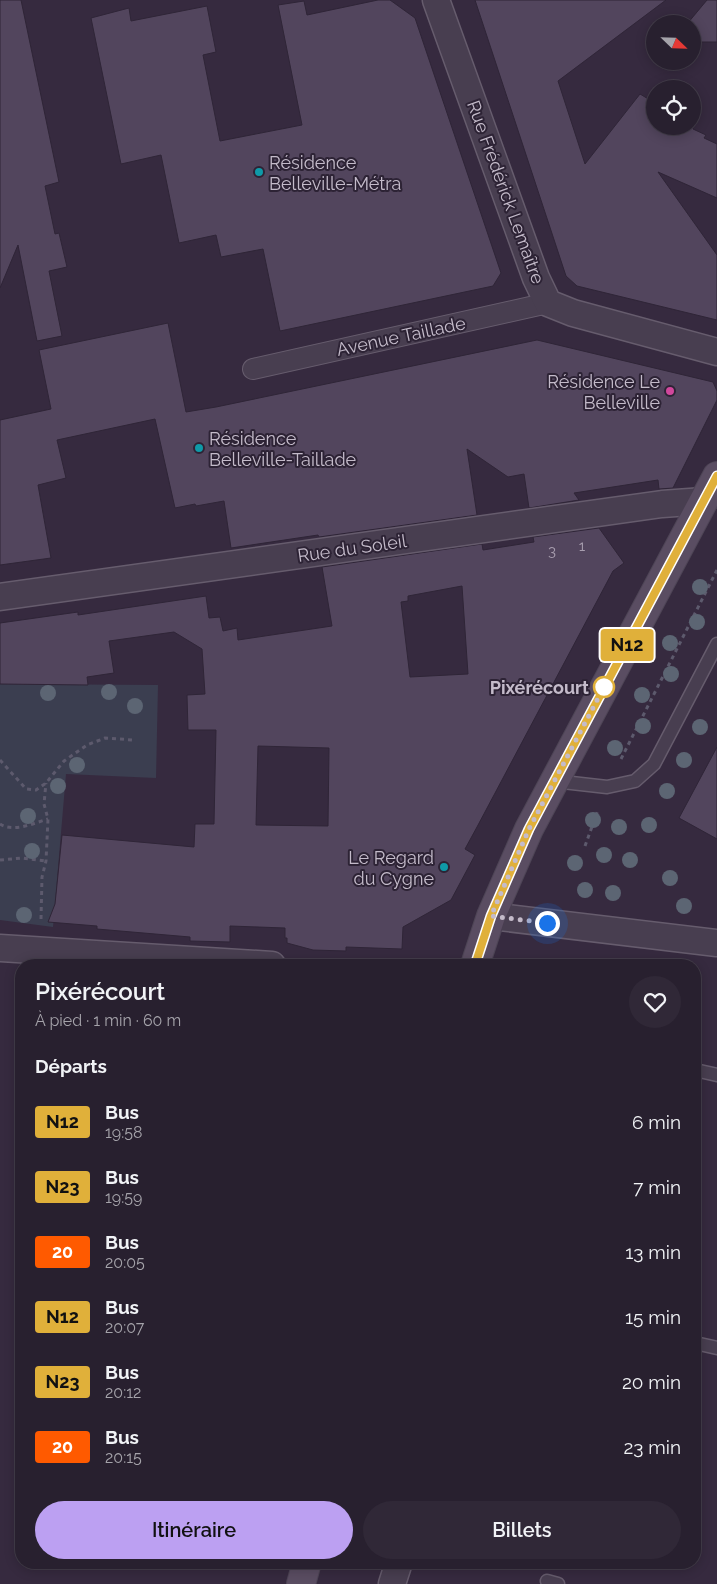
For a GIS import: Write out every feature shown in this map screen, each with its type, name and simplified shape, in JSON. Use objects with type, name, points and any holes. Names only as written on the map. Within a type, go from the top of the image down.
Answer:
[{"type":"main road","points":[[477,959],[491,916],[529,829],[717,476]]},
{"type":"main road","points":[[301,1584],[305,1569]]},
{"type":"street","name":"Rue Frédérick Lemaître","points":[[436,0],[536,278],[548,303],[573,313],[717,352]]},
{"type":"street","name":"Avenue Taillade","points":[[253,369],[548,303]]},
{"type":"street","name":"Rue du Soleil","points":[[0,597],[662,504],[704,501]]},
{"type":"street","points":[[491,916],[717,943]]},
{"type":"street","points":[[0,948],[178,959]]},
{"type":"street","points":[[392,1584],[397,1569]]},
{"type":"lane","points":[[554,781],[607,787],[636,781],[654,764],[717,644]]},
{"type":"lane","points":[[701,1071],[717,1075]]},
{"type":"lane","points":[[701,1344],[717,1348]]},
{"type":"path","points":[[585,846],[607,787],[717,570]]},
{"type":"path","points":[[0,760],[26,789],[36,790],[46,784],[64,761],[87,745],[105,738],[133,740]]},
{"type":"path","points":[[37,950],[42,877],[46,861],[48,819],[44,804],[46,784]]},
{"type":"path","points":[[0,824],[13,829],[48,819]]},
{"type":"path","points":[[0,860],[22,858],[46,861]]},
{"type":"shaded area","points":[[0,684],[158,685],[156,778],[66,774],[53,927],[0,920]]},
{"type":"building","points":[[0,0],[21,0],[59,182],[45,186],[55,234],[59,233],[67,267],[49,271],[62,336],[37,341],[18,245],[0,288]]},
{"type":"building","name":"Résidence Belleville-Métra","points":[[378,0],[390,0],[415,18],[501,273],[493,286],[280,331],[263,249],[221,257],[216,235],[179,243],[161,155],[121,164],[91,18],[129,8],[131,21],[207,6],[216,52],[203,55],[220,141],[302,125],[278,5],[304,1],[307,15]]},
{"type":"building","points":[[475,0],[666,0],[558,81],[585,164],[640,94],[646,98],[646,135],[701,135],[701,133],[706,135],[704,138],[717,144],[717,198],[658,172],[717,255],[717,320],[577,286],[566,276]]},
{"type":"building","points":[[707,0],[717,0],[717,42],[701,42],[701,15],[694,15]]},
{"type":"building","points":[[168,323],[186,412],[537,340],[713,382],[717,391],[717,400],[673,488],[659,489],[658,480],[574,493],[579,500],[529,508],[524,474],[508,477],[467,449],[477,515],[231,548],[224,501],[175,508],[155,419],[57,440],[66,478],[38,485],[51,558],[0,565],[0,420],[51,409],[39,350]]},
{"type":"building","points":[[599,528],[624,563],[613,571],[465,849],[475,855],[451,900],[403,927],[402,949],[346,947],[346,951],[313,950],[287,943],[285,928],[230,926],[230,942],[190,941],[190,937],[97,929],[97,926],[48,922],[55,904],[62,835],[194,847],[195,824],[214,824],[216,730],[188,730],[187,695],[205,694],[202,649],[174,632],[109,641],[114,673],[87,677],[88,685],[0,684],[0,623],[78,612],[78,615],[206,596],[209,618],[220,617],[223,631],[237,628],[238,640],[332,626],[322,567],[482,544],[483,550],[534,542],[533,537]],"holes":[[[462,586],[468,674],[410,677],[401,602],[408,601],[408,596]],[[258,746],[329,748],[328,826],[256,825]]]},
{"type":"building","points":[[717,747],[717,839],[679,818]]},
{"type":"bus line","name":"N12","points":[[477,959],[491,916],[529,829],[717,476]]},
{"type":"place","name":"Résidence Belleville-Métra","points":[[259,172]]},
{"type":"place","name":"Résidence Le Belleville","points":[[670,391]]},
{"type":"place","name":"Résidence Belleville-Taillade","points":[[199,448]]},
{"type":"place","name":"Pixérécourt","points":[[604,687]]},
{"type":"place","name":"Le Regard du Cygne","points":[[444,867]]},
{"type":"route","points":[[547,923],[491,916],[529,829],[604,687]]}]
